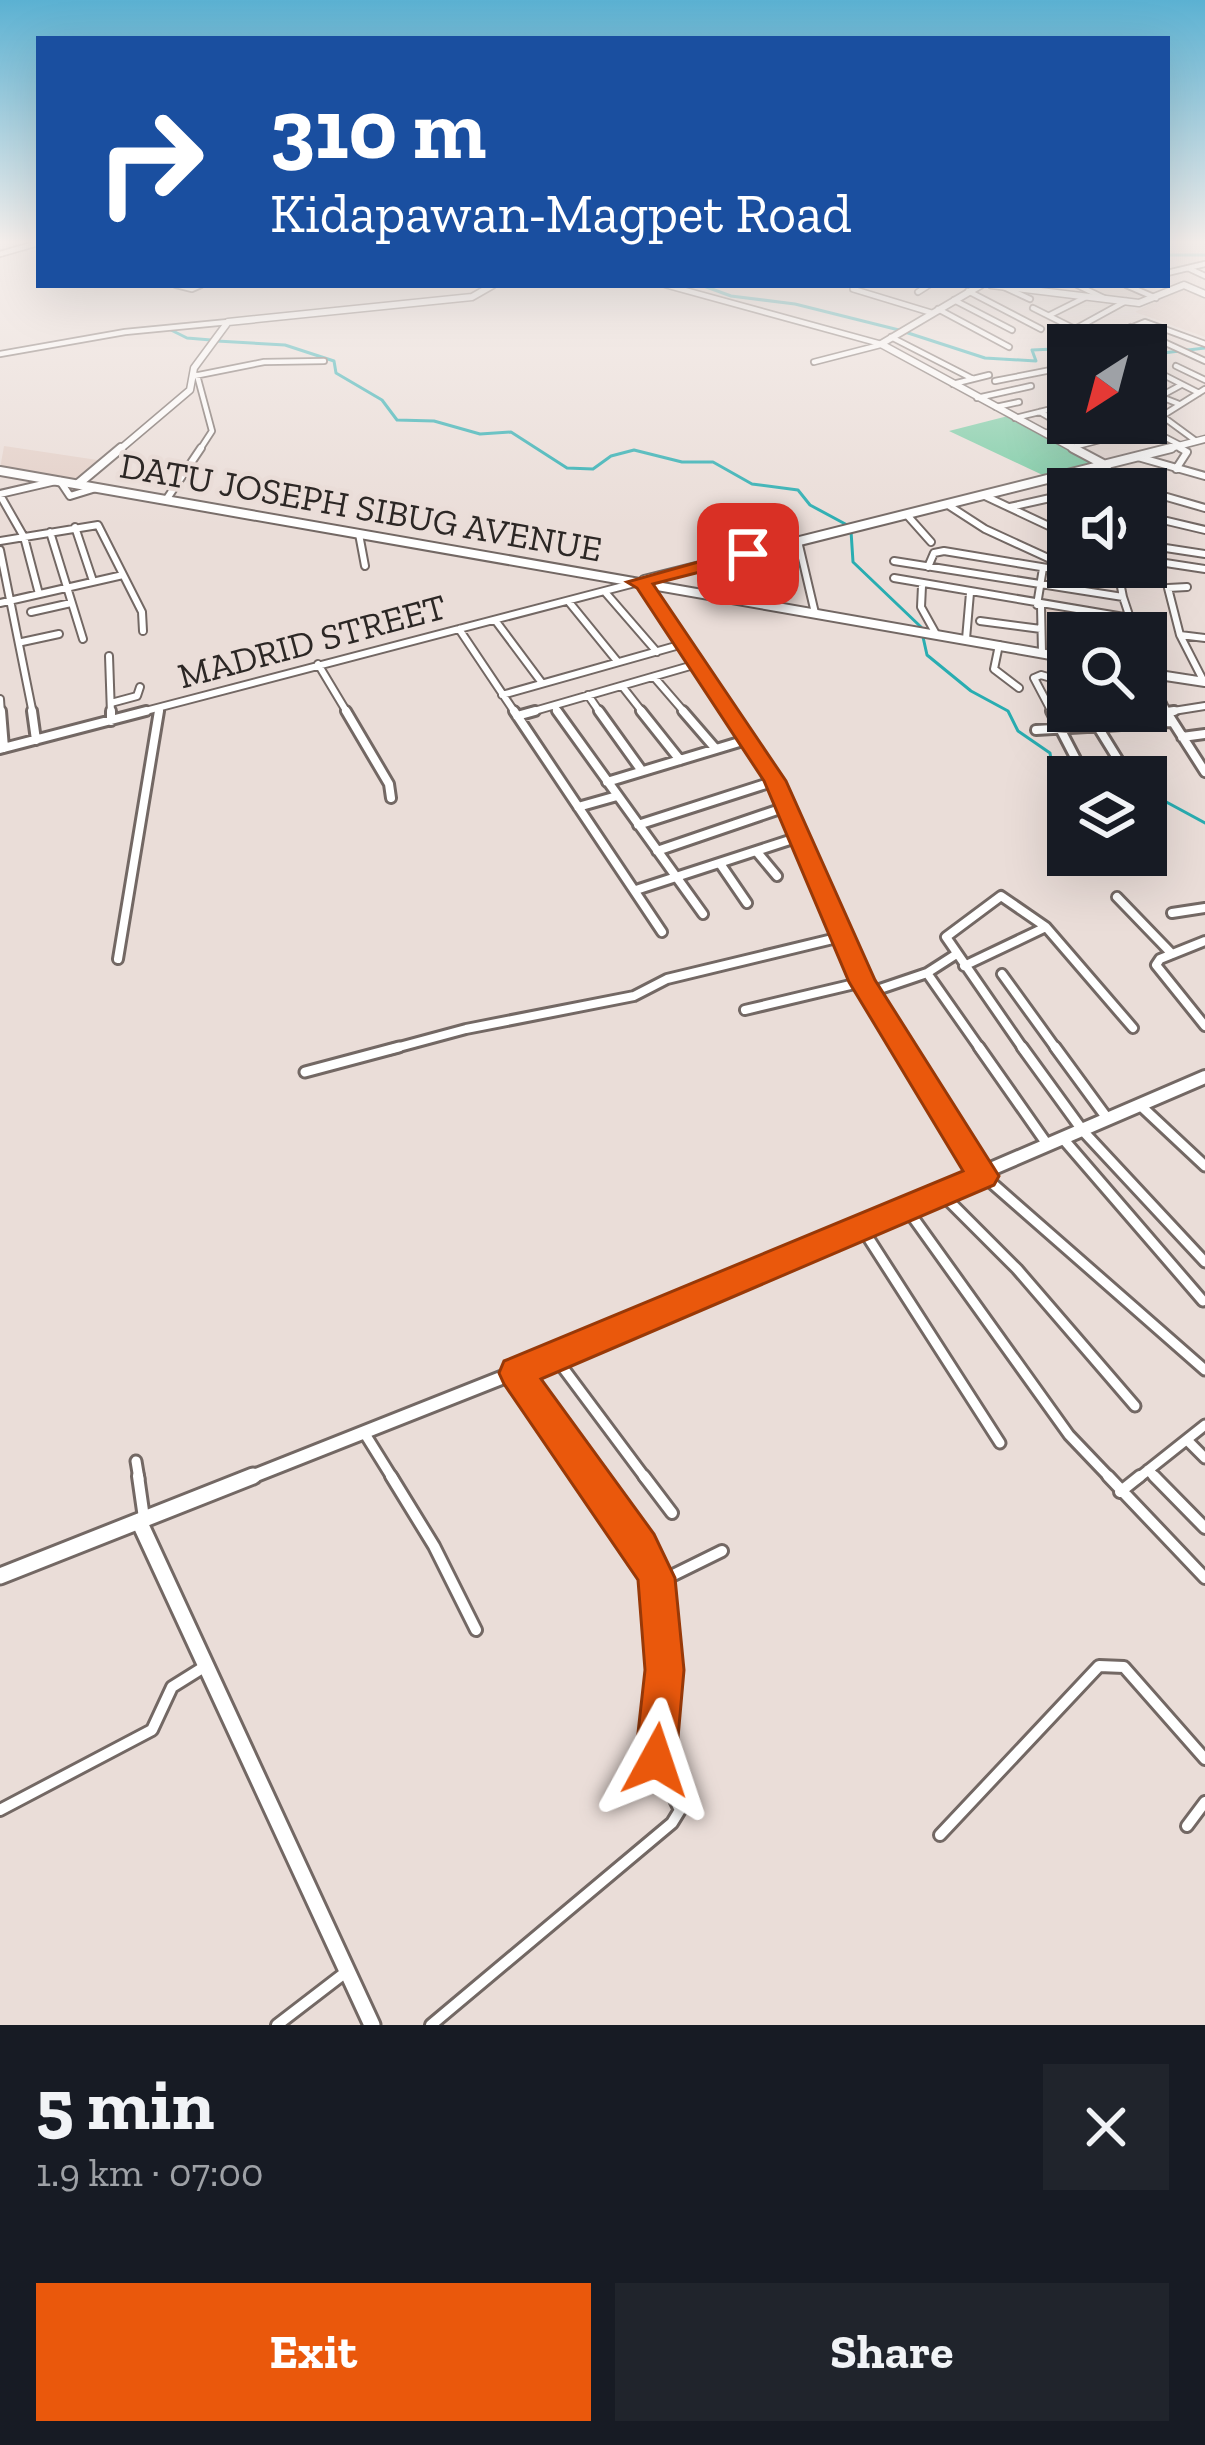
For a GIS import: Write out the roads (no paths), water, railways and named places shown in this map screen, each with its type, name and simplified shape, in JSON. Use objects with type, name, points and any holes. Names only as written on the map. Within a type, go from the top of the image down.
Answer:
[{"type":"street","points":[[0,354],[94,338]]},
{"type":"street","points":[[78,484],[187,393],[218,338]]},
{"type":"street","points":[[857,338],[881,344],[1107,468]]},
{"type":"street","points":[[814,362],[891,338]]},
{"type":"street","points":[[893,338],[973,379]]},
{"type":"street","points":[[989,338],[1009,347]]},
{"type":"street","points":[[1167,344],[1205,362]]},
{"type":"street","points":[[910,361],[930,355]]},
{"type":"street","points":[[194,376],[264,362],[324,361]]},
{"type":"street","points":[[1187,371],[1205,362]]},
{"type":"street","points":[[1176,366],[1205,380]]},
{"type":"street","points":[[952,384],[1047,371]]},
{"type":"street","points":[[166,500],[212,428],[194,376]]},
{"type":"street","points":[[1167,376],[1202,391]]},
{"type":"street","points":[[1167,393],[1183,384]]},
{"type":"street","points":[[976,398],[1031,386]]},
{"type":"street","points":[[1167,413],[1202,391]]},
{"type":"street","points":[[1167,398],[1181,404]]},
{"type":"street","points":[[994,407],[1018,401]]},
{"type":"street","points":[[1015,418],[1047,409]]},
{"type":"street","points":[[1038,411],[1047,416]]},
{"type":"street","points":[[1167,420],[1201,440]]},
{"type":"street","points":[[1167,433],[1178,430]]},
{"type":"street","points":[[1167,438],[1187,453],[1176,469]]},
{"type":"street","points":[[1201,440],[640,583],[775,781],[865,988],[955,1137],[984,1176],[1205,1370]]},
{"type":"street","points":[[1073,447],[1085,444]]},
{"type":"street","points":[[1138,457],[1205,476]]},
{"type":"street","name":"DATU JOSEPH SIBUG AVENUE","points":[[0,471],[1047,653]]},
{"type":"street","points":[[39,594],[24,537],[0,495],[58,481],[70,496],[98,488]]},
{"type":"street","points":[[986,496],[1047,525]]},
{"type":"street","points":[[1167,497],[1205,508]]},
{"type":"street","points":[[1008,507],[1047,499]]},
{"type":"street","points":[[947,505],[986,530],[1047,558]]},
{"type":"street","points":[[907,515],[931,542]]},
{"type":"street","points":[[0,519],[12,516]]},
{"type":"street","points":[[1167,521],[1205,530]]},
{"type":"street","points":[[36,740],[22,642],[0,546],[24,537],[98,525],[142,612],[143,631]]},
{"type":"street","points":[[75,527],[93,581]]},
{"type":"street","points":[[50,532],[83,640]]},
{"type":"street","points":[[359,534],[365,566]]},
{"type":"street","points":[[798,541],[815,613]]},
{"type":"street","points":[[1167,548],[1205,554]]},
{"type":"street","points":[[928,567],[940,551],[1047,569]]},
{"type":"street","points":[[1195,552],[1195,568]]},
{"type":"street","points":[[895,561],[1123,597]]},
{"type":"street","points":[[996,578],[1000,561]]},
{"type":"street","points":[[1167,563],[1205,569]]},
{"type":"street","points":[[1042,652],[1043,568]]},
{"type":"street","points":[[934,587],[939,569]]},
{"type":"street","points":[[0,604],[123,575]]},
{"type":"street","points":[[894,578],[1088,612]]},
{"type":"street","name":"MADRID STREET","points":[[2,749],[640,583]]},
{"type":"street","points":[[922,586],[921,607],[936,634]]},
{"type":"street","points":[[1187,587],[1168,588],[1180,635],[1204,682]]},
{"type":"street","points":[[1121,588],[1128,612]]},
{"type":"street","points":[[605,592],[657,652]]},
{"type":"street","points":[[966,639],[970,592]]},
{"type":"street","points":[[569,602],[617,661]]},
{"type":"street","points":[[31,612],[71,603]]},
{"type":"street","points":[[495,620],[542,683]]},
{"type":"street","points":[[980,621],[1041,629]]},
{"type":"street","points":[[459,629],[662,932]]},
{"type":"street","points":[[22,642],[59,634]]},
{"type":"street","points":[[1180,635],[1205,638]]},
{"type":"street","points":[[502,694],[683,644]]},
{"type":"street","points":[[1000,645],[994,669],[1019,688]]},
{"type":"street","points":[[109,656],[111,722]]},
{"type":"street","points":[[318,664],[389,784],[392,799]]},
{"type":"street","points":[[517,716],[697,664]]},
{"type":"street","points":[[653,676],[716,749]]},
{"type":"street","points":[[1167,676],[1204,682]]},
{"type":"street","points":[[1047,677],[1034,678],[1047,703]]},
{"type":"street","points":[[622,686],[680,760]]},
{"type":"street","points":[[110,703],[137,696],[140,687]]},
{"type":"street","points":[[588,695],[643,771]]},
{"type":"street","points":[[0,699],[2,749]]},
{"type":"street","points":[[554,706],[703,914]]},
{"type":"street","points":[[1167,712],[1205,706]]},
{"type":"street","points":[[118,959],[130,862],[149,790],[159,710]]},
{"type":"street","points":[[1167,714],[1205,772]]},
{"type":"street","points":[[1167,722],[1172,722]]},
{"type":"street","points":[[1036,730],[1047,730]]},
{"type":"street","points":[[1182,737],[1205,734]]},
{"type":"street","points":[[607,782],[746,740]]},
{"type":"street","points":[[638,825],[775,781]]},
{"type":"street","points":[[578,807],[617,796]]},
{"type":"street","points":[[657,851],[786,807]]},
{"type":"street","points":[[636,890],[799,837]]},
{"type":"street","points":[[758,852],[777,876]]},
{"type":"street","points":[[721,865],[748,903]]},
{"type":"street","points":[[1132,1028],[1046,927],[1016,902],[998,897],[946,934],[955,956],[1083,1131],[1205,1262]]},
{"type":"street","points":[[1117,897],[1172,954]]},
{"type":"street","points":[[1172,913],[1205,908]]},
{"type":"street","points":[[964,966],[1046,927]]},
{"type":"street","points":[[305,1072],[466,1029],[630,997],[694,972],[841,938]]},
{"type":"street","points":[[1205,941],[1160,958],[1156,969],[1205,1026]]},
{"type":"street","points":[[745,1010],[928,973],[955,956]]},
{"type":"street","points":[[928,973],[1057,1144],[1203,1301]]},
{"type":"street","points":[[1002,974],[1108,1119]]},
{"type":"street","points":[[0,1576],[555,1357],[1205,1077]]},
{"type":"street","points":[[1140,1105],[1205,1166]]},
{"type":"street","points":[[941,1193],[1017,1269],[1136,1406]]},
{"type":"street","points":[[907,1209],[1043,1403],[1120,1492],[1205,1578]]},
{"type":"street","points":[[862,1228],[1000,1443]]},
{"type":"street","points":[[555,1357],[673,1513]]},
{"type":"street","points":[[431,2025],[677,1817],[678,1803],[656,1760],[665,1670],[657,1583],[641,1547],[516,1373]]},
{"type":"street","points":[[1120,1492],[1205,1425]]},
{"type":"street","points":[[364,1433],[434,1546],[476,1630]]},
{"type":"street","points":[[1186,1440],[1205,1458]]},
{"type":"street","points":[[136,1461],[142,1520],[372,2025]]},
{"type":"street","points":[[1148,1470],[1205,1528]]},
{"type":"street","points":[[657,1583],[722,1551]]},
{"type":"street","points":[[0,1810],[152,1730],[172,1687],[205,1666]]},
{"type":"street","points":[[940,1835],[1100,1666],[1124,1667],[1205,1759]]},
{"type":"street","points":[[1187,1826],[1205,1802]]},
{"type":"street","points":[[277,2025],[346,1972]]},
{"type":"waterway","points":[[186,338],[211,340]]},
{"type":"waterway","points":[[922,338],[985,358],[1036,361],[1032,350],[1047,349]]},
{"type":"waterway","points":[[217,341],[285,345],[334,361],[336,373],[382,400],[397,420],[434,421],[480,434],[511,432],[567,468],[593,469],[611,456],[634,450],[682,462],[713,462],[752,484],[798,490],[810,505],[849,526]]},
{"type":"waterway","points":[[1167,353],[1205,348]]},
{"type":"waterway","points":[[851,531],[853,562],[921,627]]},
{"type":"waterway","points":[[923,637],[927,655],[971,691],[1008,711],[1018,731],[1050,756]]},
{"type":"waterway","points":[[1167,802],[1205,823]]}]
